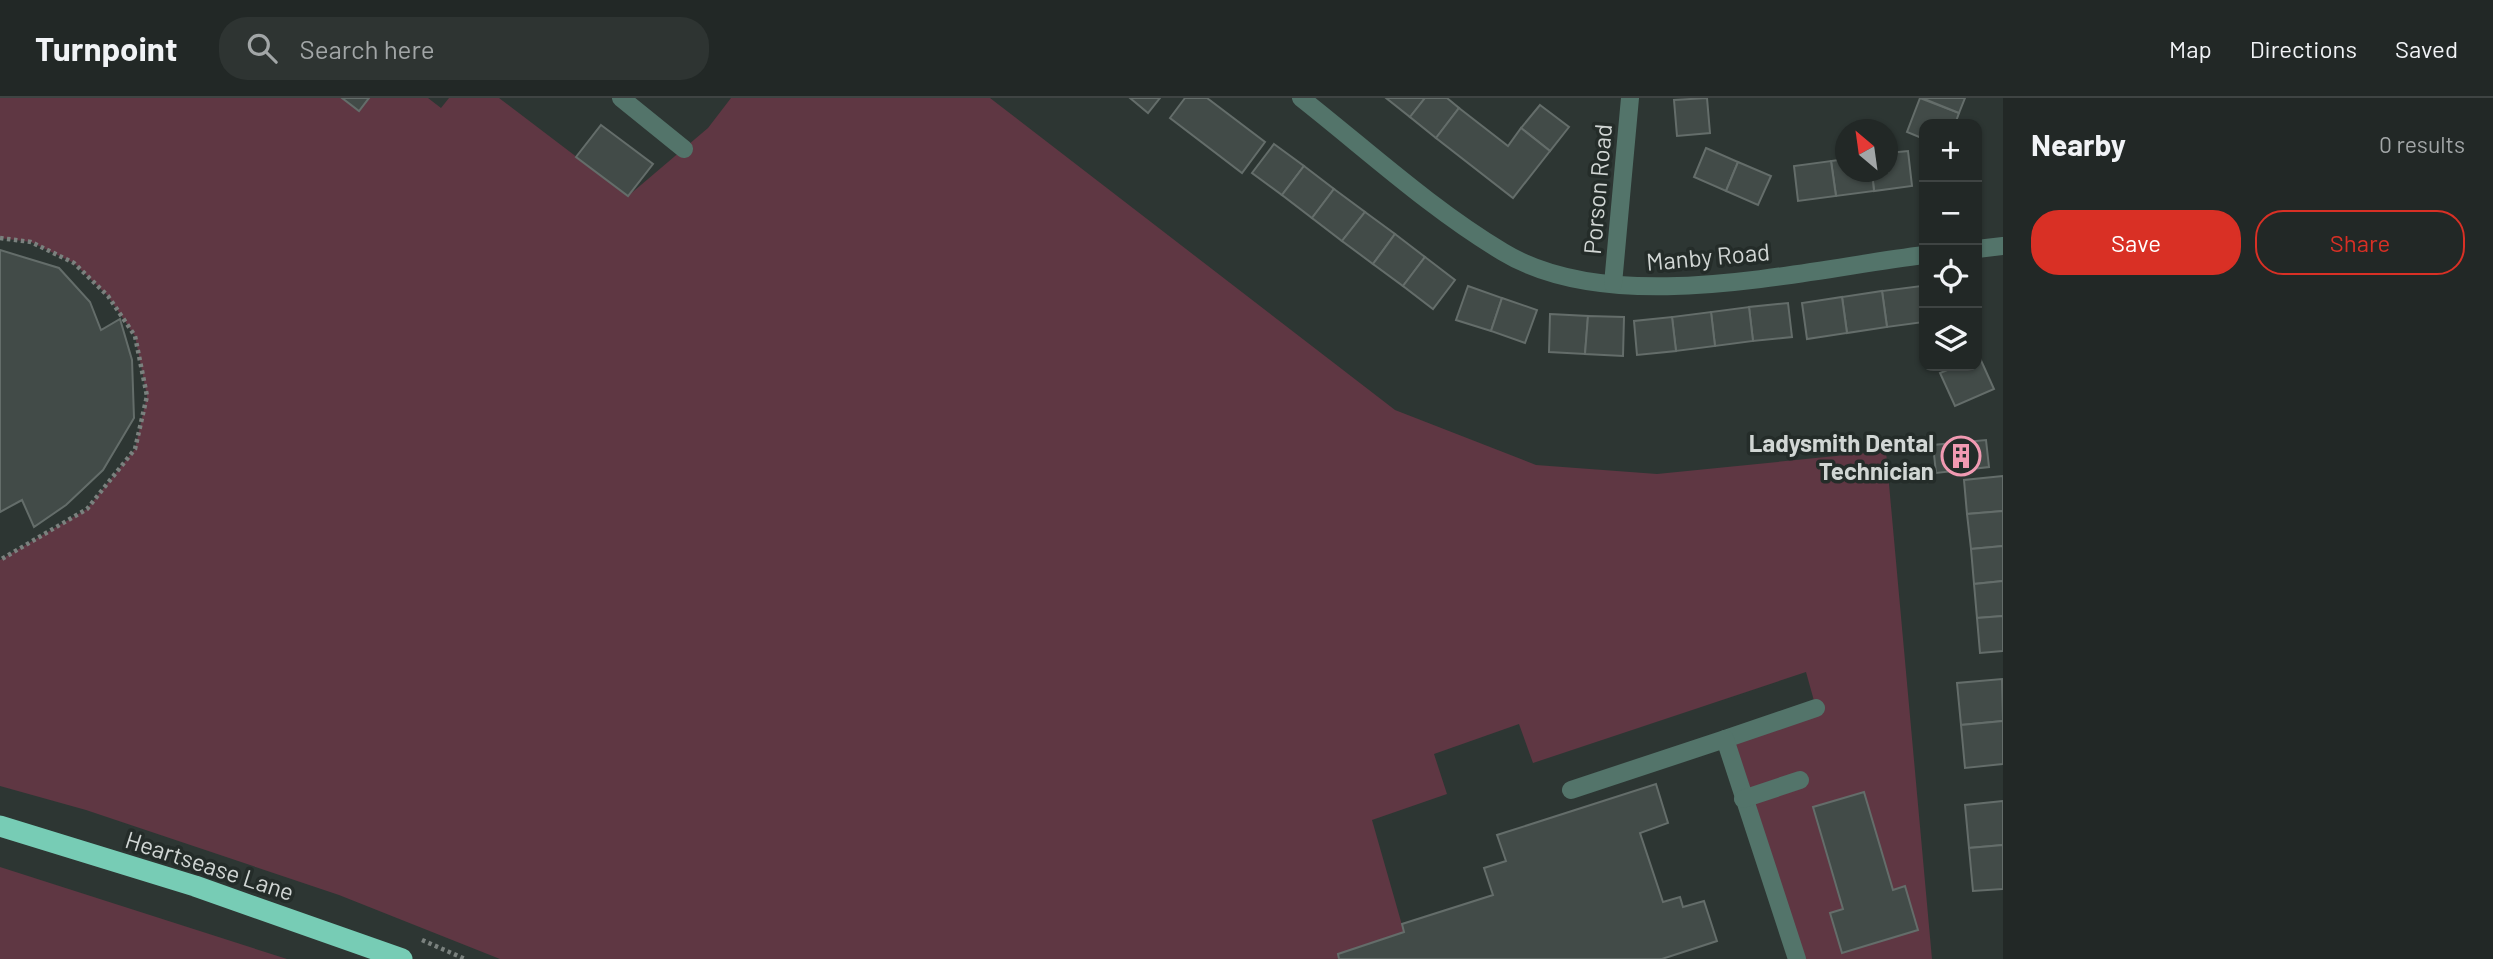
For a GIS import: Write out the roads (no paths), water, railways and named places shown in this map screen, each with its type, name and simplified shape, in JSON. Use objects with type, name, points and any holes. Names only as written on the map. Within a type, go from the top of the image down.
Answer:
[{"type":"highway","name":"Heartsease Lane","points":[[0,826],[195,886],[402,959]]},
{"type":"street","points":[[621,98],[684,149]]},
{"type":"street","name":"Manby Road","points":[[1301,98],[1455,219],[1505,253],[1552,274],[1614,284],[1678,288],[1919,256]]},
{"type":"street","name":"Porson Road","points":[[1614,284],[1630,98]]},
{"type":"street","points":[[1982,248],[2003,246]]},
{"type":"street","points":[[1571,790],[1816,708]]},
{"type":"street","points":[[1725,739],[1797,959]]},
{"type":"street","points":[[1743,799],[1800,780]]},
{"type":"place","name":"Ladysmith Dental Technician","points":[[1961,456]]}]
